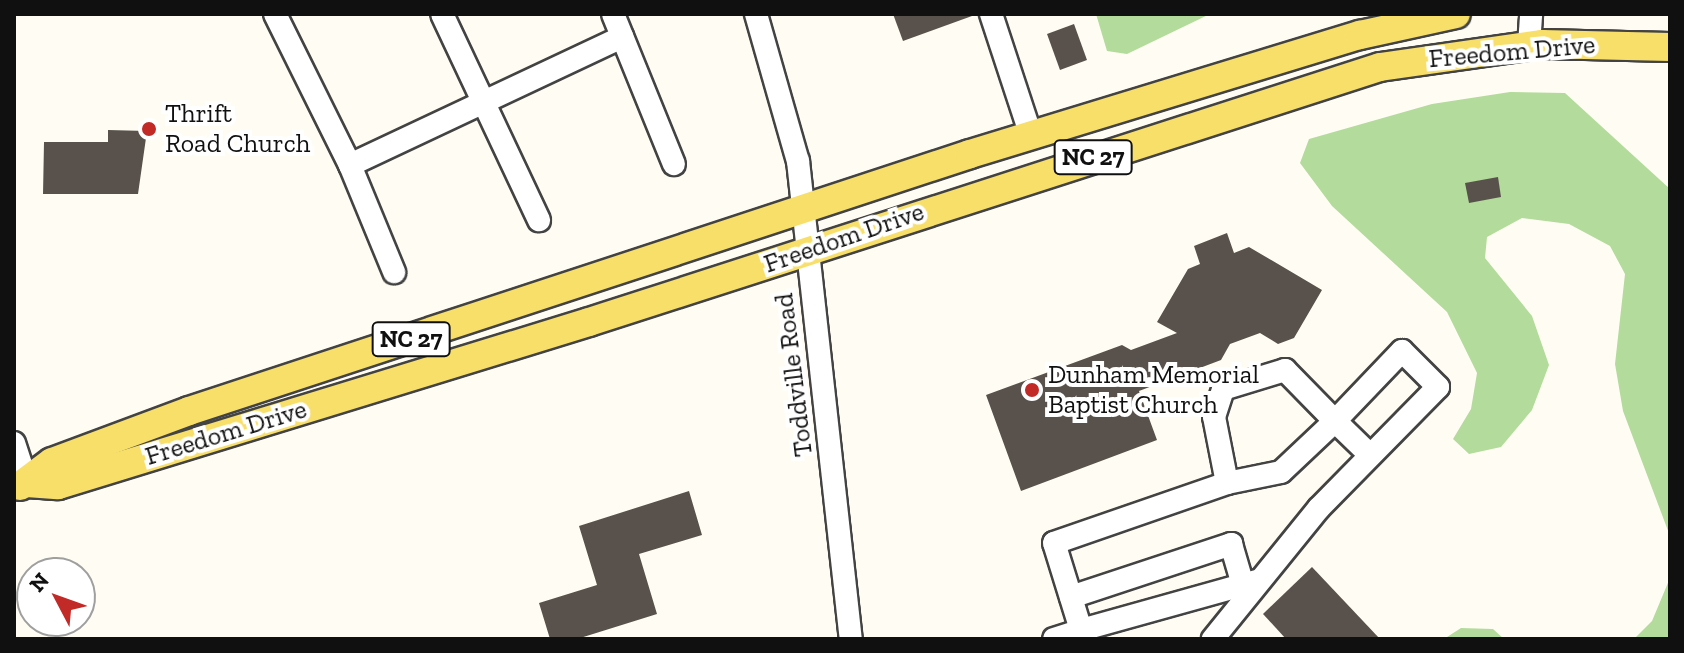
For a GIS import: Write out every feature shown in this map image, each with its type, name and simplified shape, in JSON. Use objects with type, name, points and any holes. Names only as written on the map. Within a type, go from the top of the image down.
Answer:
[{"type":"main road","name":"Freedom Drive","points":[[20,485],[52,462],[189,411],[804,213],[1031,136],[1360,35],[1456,14]]},
{"type":"main road","name":"Freedom Drive","points":[[20,485],[58,485],[808,252],[1380,67],[1529,45],[1670,47]]},
{"type":"street","points":[[275,14],[350,165],[394,272]]},
{"type":"street","points":[[442,14],[539,220]]},
{"type":"street","points":[[613,14],[674,164]]},
{"type":"street","name":"Toddville Road","points":[[756,14],[798,157],[851,639]]},
{"type":"street","points":[[991,14],[1031,136]]},
{"type":"street","points":[[1529,45],[1531,14]]},
{"type":"street","points":[[350,165],[482,98],[622,37]]},
{"type":"street","points":[[1082,634],[1054,543],[1227,483],[1281,472],[1402,351],[1438,387],[1370,455],[1213,639]]},
{"type":"street","points":[[1227,483],[1214,417],[1223,389],[1285,370],[1370,455]]},
{"type":"street","points":[[14,443],[20,485]]},
{"type":"street","points":[[1071,597],[1231,544],[1243,585]]},
{"type":"street","points":[[1054,639],[1082,634],[1265,578]]},
{"type":"green space","points":[[1096,14],[1210,14],[1127,54],[1107,51]]},
{"type":"green space","points":[[1510,92],[1565,93],[1670,189],[1670,536],[1623,411],[1615,364],[1625,274],[1610,246],[1569,224],[1522,218],[1487,237],[1485,258],[1532,316],[1549,365],[1532,410],[1501,447],[1469,454],[1453,439],[1471,409],[1477,373],[1447,312],[1332,206],[1300,163],[1309,139],[1432,104]]},
{"type":"green space","points":[[1670,578],[1670,639],[1634,639],[1652,621]]},
{"type":"green space","points":[[1461,628],[1493,629],[1504,639],[1444,639]]},
{"type":"building","points":[[893,14],[972,14],[972,16],[903,41]]},
{"type":"building","points":[[1074,24],[1087,60],[1060,70],[1047,34]]},
{"type":"building","points":[[108,130],[147,131],[138,194],[43,194],[44,142],[108,142]]},
{"type":"building","points":[[1498,177],[1501,197],[1469,203],[1465,183]]},
{"type":"building","points":[[1227,233],[1234,253],[1249,247],[1322,290],[1294,338],[1278,344],[1260,333],[1230,344],[1221,360],[1139,391],[1157,440],[1021,491],[986,395],[1122,345],[1131,350],[1177,333],[1157,322],[1188,269],[1200,264],[1194,246]]},
{"type":"building","points":[[689,491],[702,535],[639,554],[657,614],[577,639],[550,639],[539,603],[597,585],[579,526]]},
{"type":"building","points":[[1312,567],[1380,639],[1286,639],[1263,614]]},
{"type":"place","name":"Thrift Road Church","points":[[149,129]]},
{"type":"place","name":"Dunham Memorial Baptist Church","points":[[1032,390]]}]
